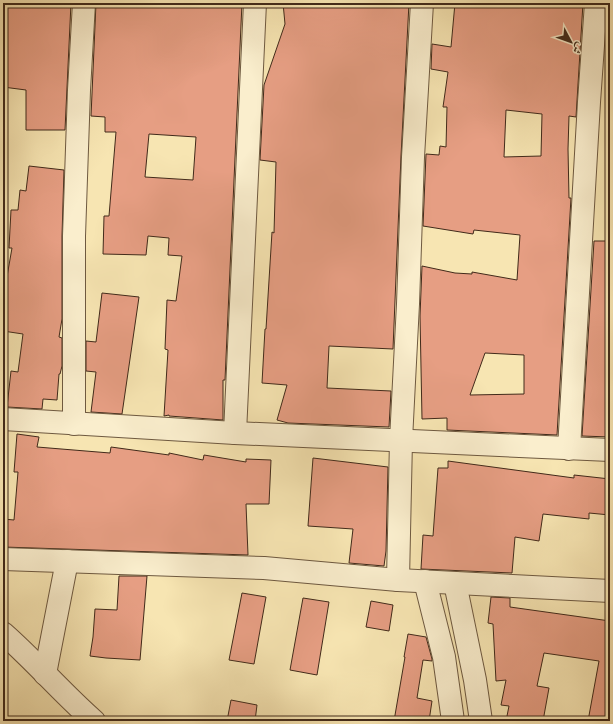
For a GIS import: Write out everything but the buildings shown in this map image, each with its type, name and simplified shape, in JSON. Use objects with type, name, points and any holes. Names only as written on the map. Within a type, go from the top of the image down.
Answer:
[{"type":"street","points":[[74,424],[74,236],[79,90],[84,3]]},
{"type":"street","points":[[235,433],[256,3]]},
{"type":"street","points":[[398,580],[401,440],[408,304],[413,157],[422,3]]},
{"type":"street","points":[[569,449],[596,3]]},
{"type":"street","points":[[3,419],[235,433],[610,450]]},
{"type":"street","points":[[3,559],[264,568],[398,580],[610,591]]},
{"type":"street","points":[[45,674],[67,561]]},
{"type":"street","points":[[425,581],[444,658],[453,721]]},
{"type":"street","points":[[455,583],[475,680],[481,721]]},
{"type":"street","points":[[3,633],[94,721]]}]
